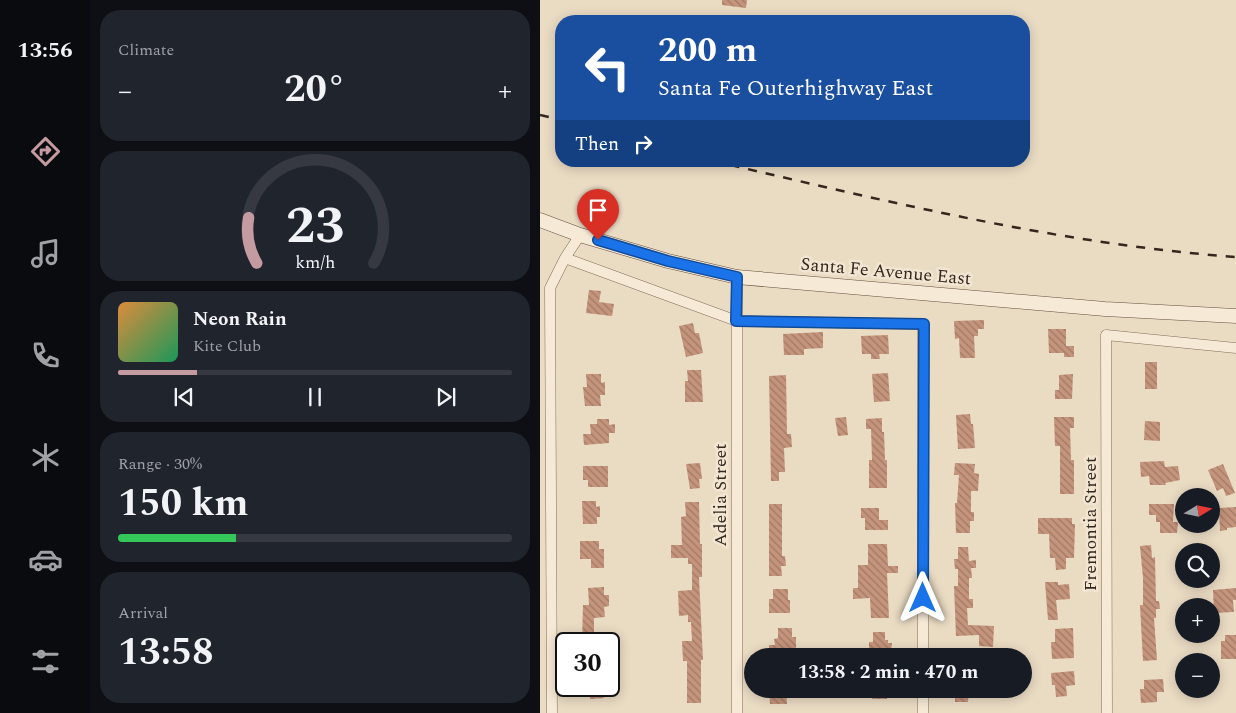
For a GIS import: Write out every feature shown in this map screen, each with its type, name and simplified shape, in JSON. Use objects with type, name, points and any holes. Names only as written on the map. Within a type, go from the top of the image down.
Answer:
[{"type":"street","name":"Santa Fe Avenue East","points":[[540,220],[580,235],[668,261],[737,277],[1105,309],[1236,316]]},
{"type":"street","points":[[552,713],[550,288],[565,258],[580,235]]},
{"type":"street","points":[[565,258],[736,321],[924,324],[923,648]]},
{"type":"street","name":"Adelia Street","points":[[737,277],[737,713]]},
{"type":"street","name":"Fremontia Street","points":[[1107,713],[1106,335],[1236,348]]},
{"type":"street","points":[[923,698],[923,713]]},
{"type":"building","points":[[722,0],[747,0],[746,8],[722,5]]},
{"type":"building","points":[[589,290],[601,291],[599,302],[614,304],[612,316],[586,313]]},
{"type":"building","points":[[984,320],[984,329],[978,329],[978,336],[974,336],[975,358],[960,358],[959,338],[955,339],[954,321]]},
{"type":"building","points":[[693,323],[695,333],[699,333],[703,353],[686,357],[679,326]]},
{"type":"building","points":[[1048,329],[1066,329],[1066,346],[1074,346],[1074,357],[1064,357],[1064,353],[1049,353]]},
{"type":"building","points":[[823,332],[823,348],[804,349],[804,355],[784,355],[783,334]]},
{"type":"building","points":[[888,335],[889,354],[879,354],[880,359],[871,359],[871,354],[862,354],[861,336]]},
{"type":"building","points":[[1145,362],[1157,362],[1157,389],[1145,389]]},
{"type":"building","points":[[687,370],[701,370],[703,402],[685,402],[685,381],[688,381]]},
{"type":"building","points":[[888,373],[890,401],[874,402],[872,374]]},
{"type":"building","points":[[586,374],[601,374],[601,383],[605,382],[605,395],[600,395],[601,406],[585,406],[583,387],[587,387]]},
{"type":"building","points":[[1073,374],[1072,399],[1055,399],[1055,390],[1059,390],[1059,375]]},
{"type":"building","points":[[786,375],[787,434],[791,434],[792,447],[784,448],[785,472],[779,472],[779,481],[771,481],[769,376]]},
{"type":"building","points":[[970,414],[971,424],[973,424],[975,448],[958,449],[956,415]]},
{"type":"building","points":[[846,417],[848,435],[838,436],[835,418]]},
{"type":"building","points":[[1054,417],[1074,417],[1074,428],[1070,428],[1071,460],[1074,460],[1074,494],[1060,494],[1060,446],[1055,446]]},
{"type":"building","points":[[882,418],[885,460],[887,460],[887,488],[869,488],[869,460],[872,460],[871,429],[866,429],[866,419]]},
{"type":"building","points":[[597,419],[609,419],[609,425],[615,424],[615,433],[609,433],[609,443],[584,445],[583,434],[591,434],[590,424],[597,424]]},
{"type":"building","points":[[1145,421],[1160,422],[1160,441],[1144,440]]},
{"type":"building","points":[[1164,461],[1165,467],[1178,466],[1180,480],[1165,483],[1166,485],[1150,485],[1149,476],[1141,477],[1140,462]]},
{"type":"building","points":[[700,463],[702,479],[699,479],[700,488],[690,489],[686,464]]},
{"type":"building","points":[[955,463],[975,464],[974,473],[979,474],[978,491],[971,491],[971,512],[974,512],[974,521],[970,521],[970,533],[956,533],[955,503],[957,503],[959,475],[954,475]]},
{"type":"building","points":[[1223,464],[1235,493],[1226,496],[1223,488],[1216,488],[1208,470]]},
{"type":"building","points":[[583,466],[608,466],[608,487],[588,487],[588,480],[583,480]]},
{"type":"building","points":[[582,501],[596,501],[596,507],[600,506],[600,517],[597,517],[597,524],[583,524]]},
{"type":"building","points":[[685,502],[699,502],[700,544],[702,544],[702,577],[699,577],[703,660],[701,660],[701,703],[687,703],[687,661],[683,661],[682,641],[692,641],[691,622],[688,622],[688,615],[679,616],[678,591],[692,590],[692,564],[688,564],[688,558],[671,558],[671,545],[682,545],[681,517],[686,516]]},
{"type":"building","points":[[769,504],[782,504],[782,556],[785,556],[786,566],[781,566],[782,576],[769,576]]},
{"type":"building","points":[[1149,504],[1174,504],[1173,522],[1175,522],[1175,533],[1160,533],[1160,522],[1156,522],[1156,515],[1149,515]]},
{"type":"building","points":[[1236,507],[1236,527],[1220,531],[1220,508]]},
{"type":"building","points":[[861,508],[879,508],[879,520],[888,520],[888,530],[865,530],[865,518],[861,518]]},
{"type":"building","points":[[1038,518],[1072,518],[1072,524],[1075,524],[1074,558],[1066,558],[1066,569],[1056,570],[1055,558],[1050,558],[1049,534],[1038,534]]},
{"type":"building","points":[[580,541],[599,541],[599,549],[604,549],[604,568],[591,568],[591,559],[580,559]]},
{"type":"building","points":[[868,544],[887,544],[888,566],[898,566],[898,573],[887,573],[889,618],[871,618],[870,598],[853,599],[853,588],[858,588],[858,565],[868,565]]},
{"type":"building","points":[[1151,545],[1152,558],[1155,557],[1156,601],[1159,601],[1160,609],[1156,609],[1156,618],[1154,618],[1157,660],[1143,661],[1140,605],[1143,605],[1143,578],[1140,546]]},
{"type":"building","points":[[958,547],[968,547],[969,561],[976,560],[976,568],[971,568],[972,578],[969,578],[969,599],[973,599],[973,608],[967,608],[968,625],[994,626],[993,647],[979,646],[979,635],[956,636],[954,586],[958,586],[958,569],[955,569],[954,559],[958,559]]},
{"type":"building","points":[[1045,582],[1058,582],[1058,585],[1069,584],[1070,599],[1056,600],[1058,620],[1048,620]]},
{"type":"building","points":[[604,587],[604,595],[609,595],[609,606],[604,607],[605,617],[594,618],[594,632],[582,632],[583,605],[589,605],[588,588]]},
{"type":"building","points":[[1236,588],[1236,600],[1233,600],[1234,612],[1220,613],[1220,598],[1213,598],[1213,590]]},
{"type":"building","points":[[773,589],[788,589],[790,613],[769,613],[769,599],[773,599]]},
{"type":"building","points":[[778,628],[792,628],[792,637],[796,637],[796,648],[769,648],[769,645],[775,645],[774,639],[778,638]]},
{"type":"building","points":[[1073,628],[1074,658],[1052,659],[1051,642],[1055,642],[1055,629]]},
{"type":"building","points":[[873,632],[885,632],[885,640],[888,640],[888,643],[892,643],[891,648],[869,648],[869,642],[873,642]]},
{"type":"building","points":[[1225,635],[1236,635],[1236,659],[1221,659],[1221,641],[1225,641]]},
{"type":"building","points":[[1074,671],[1075,685],[1066,686],[1067,696],[1056,697],[1051,673]]},
{"type":"building","points":[[1163,679],[1164,692],[1157,692],[1157,702],[1141,703],[1140,689],[1144,689],[1144,680]]},
{"type":"building","points":[[590,697],[604,697],[604,698],[590,699]]},
{"type":"building","points":[[770,698],[787,698],[787,704],[770,704]]},
{"type":"building","points":[[955,698],[968,698],[968,702],[955,702]]},
{"type":"railway","points":[[540,115],[555,119]]},
{"type":"railway","points":[[739,167],[908,206],[1038,231],[1170,251],[1236,257]]},
{"type":"route","points":[[598,240],[668,261],[737,277],[736,321],[924,324],[923,598]]}]
